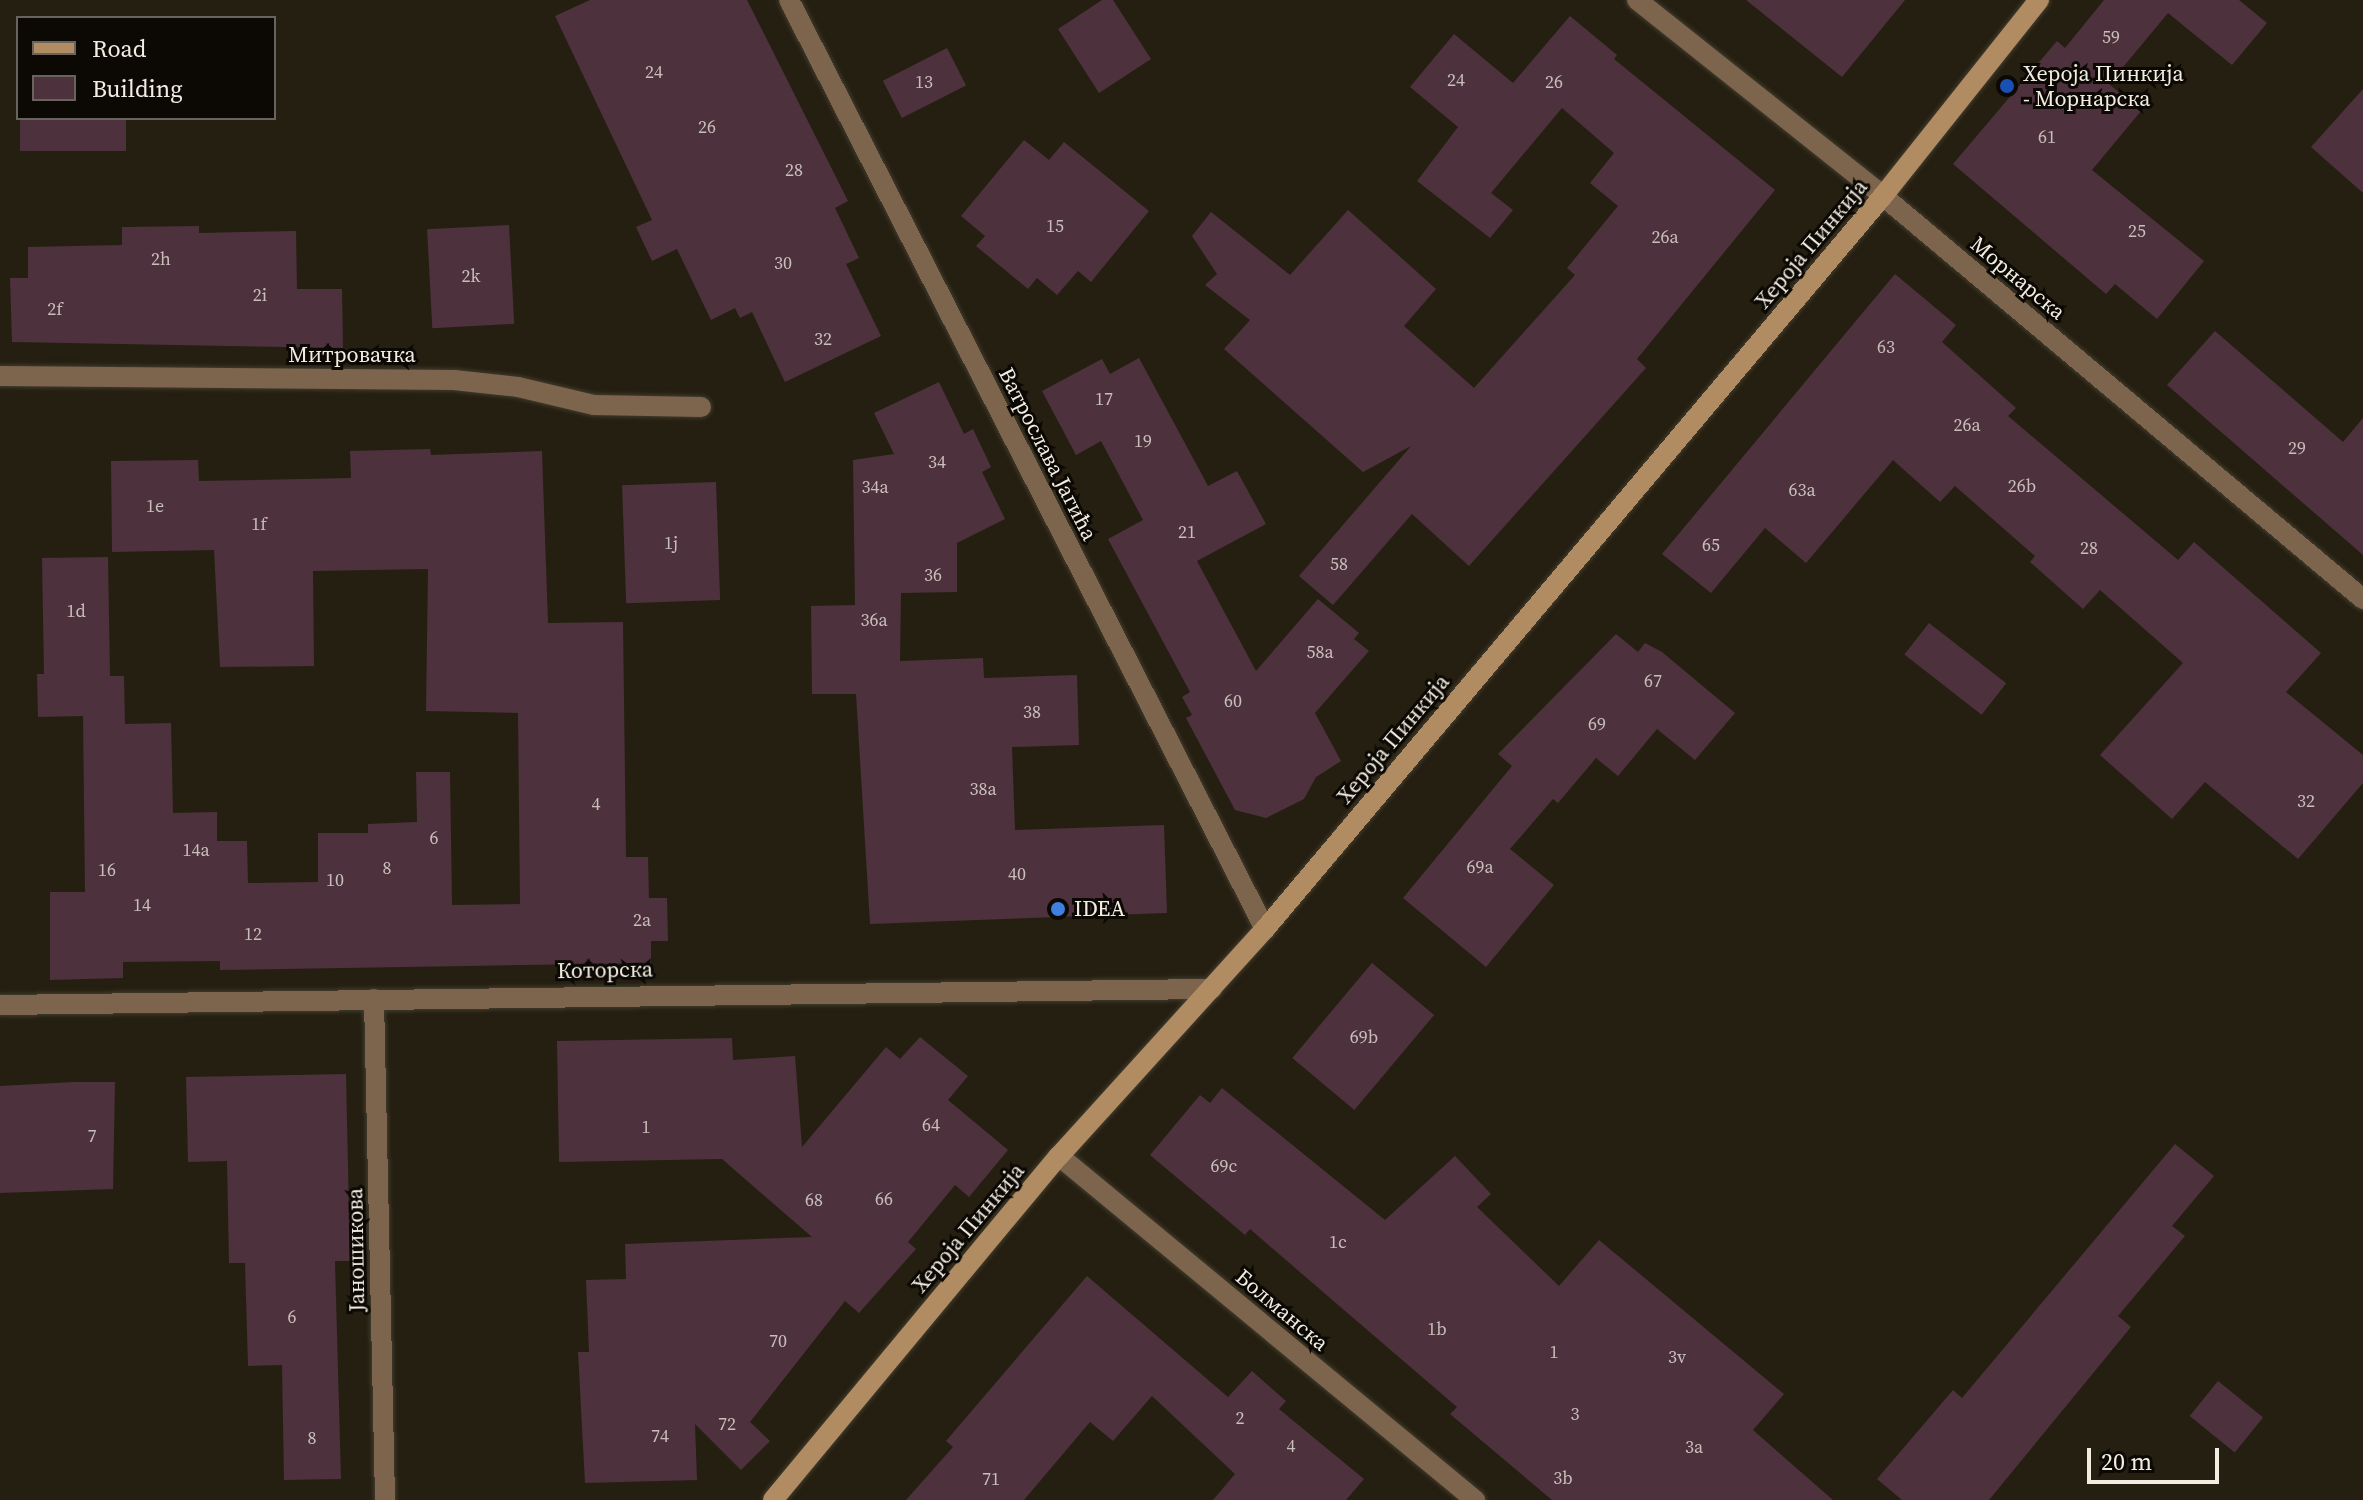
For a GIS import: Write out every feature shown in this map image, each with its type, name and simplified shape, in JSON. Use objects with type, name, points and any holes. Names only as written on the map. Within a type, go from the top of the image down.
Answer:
[{"type":"street","name":"Ватрослава Јагића","points":[[789,0],[1265,929]]},
{"type":"street","name":"Морнарска","points":[[1637,0],[1883,196],[2363,599]]},
{"type":"street","name":"Хероја Пинкија","points":[[773,1500],[1059,1156],[1265,929],[1883,196],[2039,0]]},
{"type":"street","name":"Митровачка","points":[[0,376],[454,380],[518,387],[594,405],[701,407]]},
{"type":"street","name":"Которска","points":[[0,1005],[1212,989]]},
{"type":"street","name":"Јаношикова","points":[[374,999],[385,1500]]},
{"type":"street","name":"Болманска","points":[[1059,1156],[1475,1500]]},
{"type":"building","points":[[590,0],[747,0],[848,201],[835,208],[859,258],[846,264],[881,336],[785,382],[752,312],[740,318],[735,308],[711,320],[677,249],[652,261],[636,227],[652,220],[555,16]]},
{"type":"building","points":[[1102,0],[1113,0],[1151,59],[1099,93],[1058,29]]},
{"type":"building","points":[[1746,0],[1905,0],[1842,77]]},
{"type":"building","points":[[2104,0],[2239,0],[2267,23],[2232,65],[2168,13],[2109,84],[2141,111],[2092,170],[2204,261],[2157,319],[2115,284],[2106,294],[1953,164],[2057,41],[2065,48]]},
{"type":"building","points":[[1570,16],[1617,55],[1614,59],[1775,190],[1637,359],[1646,368],[1469,566],[1412,514],[1333,605],[1299,576],[1411,446],[1363,472],[1224,349],[1250,320],[1205,285],[1217,274],[1192,236],[1211,212],[1290,275],[1348,210],[1436,289],[1404,326],[1474,388],[1575,275],[1567,268],[1618,206],[1590,183],[1614,153],[1562,108],[1491,193],[1513,210],[1490,238],[1417,181],[1458,127],[1410,87],[1454,34],[1513,83]]},
{"type":"building","points":[[947,48],[966,85],[902,118],[883,81]]},
{"type":"building","points":[[2363,89],[2363,193],[2311,147]]},
{"type":"building","points":[[20,120],[126,120],[126,151],[20,151]]},
{"type":"building","points":[[1024,140],[1049,160],[1064,142],[1149,211],[1091,282],[1078,271],[1057,295],[1037,278],[1028,289],[976,246],[985,236],[961,216]]},
{"type":"building","points":[[509,225],[514,324],[432,328],[427,229]]},
{"type":"building","points":[[199,226],[199,233],[296,231],[297,289],[342,289],[343,348],[12,342],[10,278],[28,278],[28,247],[122,245],[122,227]]},
{"type":"building","points":[[1895,274],[1956,325],[1942,342],[2016,408],[2008,416],[2178,560],[2194,542],[2321,653],[2286,692],[2363,755],[2363,783],[2298,859],[2205,782],[2172,819],[2100,755],[2183,663],[2100,590],[2083,609],[2030,562],[2035,556],[1955,486],[1940,502],[1893,460],[1806,563],[1765,528],[1711,593],[1662,554]]},
{"type":"building","points":[[2215,331],[2343,442],[2363,418],[2363,555],[2167,385]]},
{"type":"building","points":[[1139,358],[1208,486],[1237,471],[1266,524],[1197,561],[1256,671],[1318,599],[1359,633],[1354,639],[1369,651],[1315,713],[1341,761],[1316,777],[1304,799],[1266,818],[1235,810],[1186,718],[1192,715],[1182,697],[1190,692],[1108,539],[1143,520],[1101,441],[1076,455],[1042,391],[1102,359],[1110,374]]},
{"type":"building","points":[[939,382],[964,434],[973,429],[991,467],[982,472],[1005,519],[957,543],[957,592],[901,593],[900,661],[983,658],[984,678],[1077,675],[1079,745],[1012,747],[1015,830],[1164,825],[1167,913],[870,924],[856,694],[812,694],[811,606],[855,605],[853,460],[894,454],[874,413]]},
{"type":"building","points":[[430,449],[431,455],[542,451],[548,623],[623,622],[626,857],[648,857],[649,898],[667,898],[668,941],[651,941],[651,963],[220,970],[220,961],[123,962],[123,978],[50,980],[50,892],[85,892],[83,716],[38,717],[37,674],[44,674],[42,558],[108,557],[110,676],[124,676],[125,724],[171,723],[173,813],[217,812],[217,841],[247,841],[248,883],[318,882],[318,833],[368,833],[368,824],[417,822],[416,772],[450,772],[452,905],[520,904],[518,713],[426,711],[428,569],[313,571],[314,666],[220,667],[214,550],[112,552],[111,461],[198,460],[199,481],[351,478],[350,451]]},
{"type":"building","points":[[716,482],[720,600],[626,603],[622,485]]},
{"type":"building","points":[[1929,623],[2006,683],[1982,715],[1904,655]]},
{"type":"building","points":[[1616,634],[1638,652],[1645,643],[1662,652],[1735,713],[1695,760],[1657,729],[1618,776],[1596,758],[1558,803],[1553,799],[1510,849],[1554,885],[1486,967],[1403,898],[1512,766],[1498,754]]},
{"type":"building","points":[[1372,963],[1434,1015],[1354,1110],[1292,1058]]},
{"type":"building","points":[[920,1037],[968,1076],[948,1100],[1008,1150],[969,1197],[955,1185],[908,1242],[916,1249],[859,1313],[845,1301],[750,1422],[770,1441],[741,1470],[695,1424],[697,1480],[585,1483],[578,1352],[589,1352],[586,1280],[626,1279],[625,1244],[812,1237],[722,1159],[559,1162],[557,1041],[732,1038],[733,1060],[795,1056],[802,1147],[886,1047],[900,1059]]},
{"type":"building","points":[[346,1074],[350,1261],[335,1261],[341,1479],[284,1480],[282,1365],[248,1366],[245,1263],[229,1263],[227,1161],[188,1162],[186,1077]]},
{"type":"building","points":[[115,1082],[113,1189],[0,1193],[0,1086]]},
{"type":"building","points":[[1222,1088],[1385,1220],[1455,1156],[1491,1194],[1477,1207],[1559,1286],[1599,1240],[1784,1394],[1753,1430],[1833,1500],[1552,1500],[1450,1414],[1457,1407],[1250,1229],[1245,1235],[1150,1155],[1200,1095],[1210,1103]]},
{"type":"building","points":[[2175,1144],[2214,1176],[2172,1226],[2185,1236],[2118,1316],[2131,1327],[1989,1500],[1902,1500],[1877,1479],[1953,1390],[1962,1398]]},
{"type":"building","points":[[1087,1276],[1228,1397],[1252,1371],[1286,1401],[1279,1409],[1364,1479],[1346,1500],[1213,1500],[1235,1474],[1152,1396],[1113,1441],[1090,1422],[1024,1500],[906,1500],[953,1447],[946,1441]]},
{"type":"building","points":[[2218,1381],[2263,1418],[2235,1452],[2190,1416]]},
{"type":"place","name":"Хероја Пинкија - Морнарска","points":[[2007,86]]},
{"type":"place","name":"IDEA","points":[[1058,909]]}]
